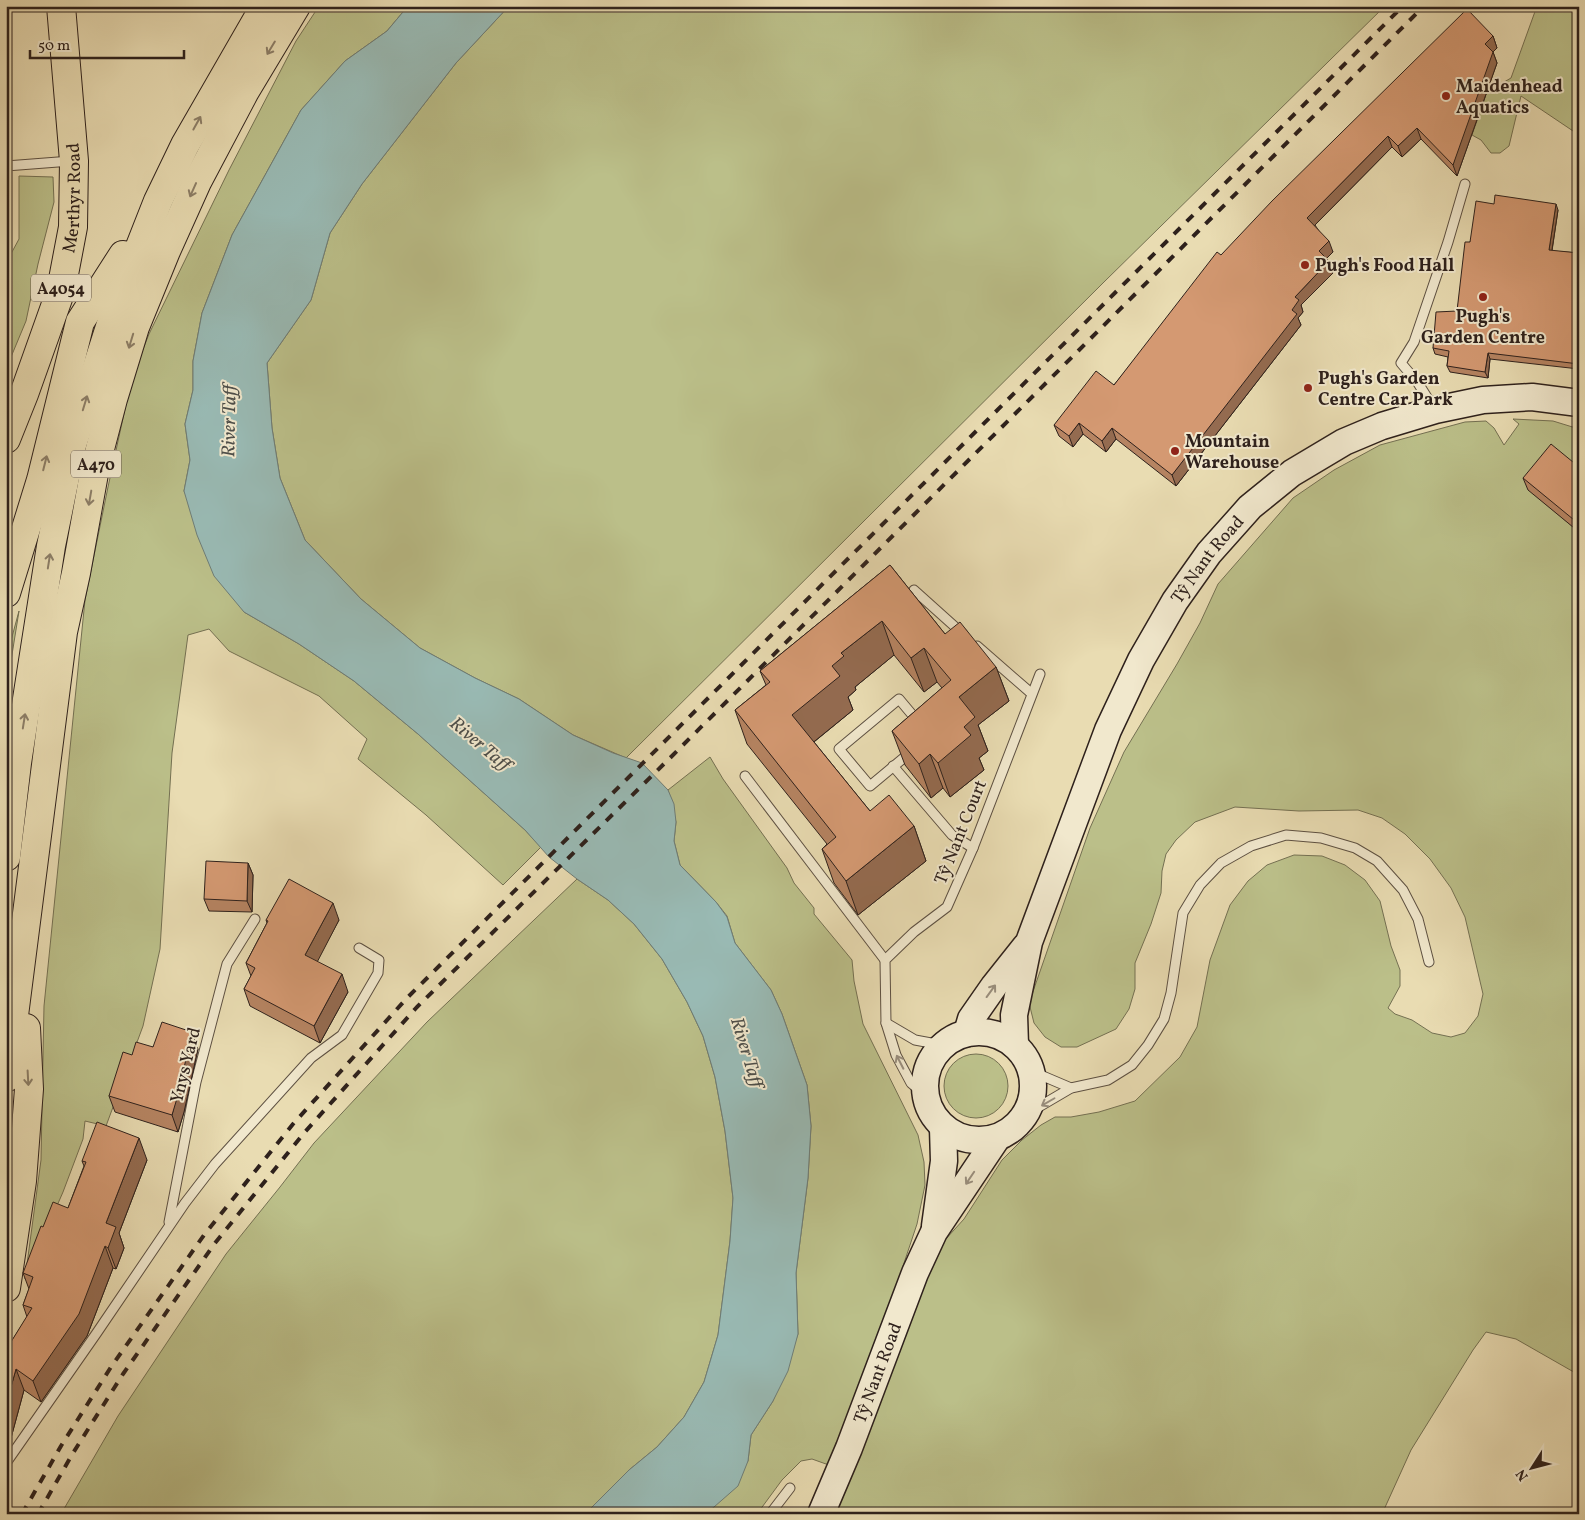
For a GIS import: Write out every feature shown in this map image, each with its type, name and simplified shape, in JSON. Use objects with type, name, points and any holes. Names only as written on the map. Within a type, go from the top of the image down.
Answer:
[{"type":"main road","name":"Merthyr Road","points":[[6,439],[61,290],[73,227],[74,161],[61,6]]},
{"type":"main road","name":"A470","points":[[6,857],[17,763],[49,556],[71,448],[117,304],[158,202],[185,145],[265,6]]},
{"type":"main road","name":"A470","points":[[6,1078],[63,632],[95,468],[113,399],[135,327],[197,182],[245,91],[296,6]]},
{"type":"main road","points":[[6,593],[41,480],[80,322],[158,202]]},
{"type":"main road","name":"Tŷ Nant Road","points":[[1015,1045],[1014,1015],[1029,942],[1108,730],[1141,660],[1176,601],[1209,553],[1250,507],[1292,474],[1352,439],[1382,426],[1434,410],[1482,400],[1532,397],[1579,403]]},
{"type":"main road","name":"Tŷ Nant Road","points":[[967,1033],[971,1019],[1029,942]]},
{"type":"main road","points":[[6,1288],[22,1181],[28,1089],[22,960]]},
{"type":"main road","name":"Tŷ Nant Road","points":[[821,1514],[849,1448],[915,1273],[934,1232],[997,1138],[1013,1129],[1025,1115],[1032,1097],[1033,1078],[1027,1060],[1015,1045],[999,1035],[976,1031],[958,1035],[942,1045],[930,1060],[924,1078],[925,1095],[931,1113],[943,1128],[944,1161],[934,1232]]},
{"type":"main road","points":[[943,1128],[960,1137],[978,1141],[997,1138]]},
{"type":"lane","points":[[6,166],[74,161]]},
{"type":"lane","points":[[1434,410],[1418,383],[1401,363],[1414,342],[1448,242],[1465,184]]},
{"type":"lane","points":[[914,590],[1031,693]]},
{"type":"lane","name":"Tŷ Nant Court","points":[[885,960],[914,932],[947,907],[973,848],[1031,693],[1040,674]]},
{"type":"lane","points":[[899,699],[930,736],[893,766],[870,786],[839,749],[899,699]]},
{"type":"lane","points":[[893,766],[952,835],[973,848]]},
{"type":"lane","points":[[745,776],[885,960],[886,1023],[896,1055],[910,1083],[925,1095]]},
{"type":"lane","points":[[1025,1115],[1071,1088],[1108,1080],[1132,1065],[1148,1045],[1164,1019],[1171,993],[1183,913],[1200,885],[1221,863],[1251,846],[1286,836],[1321,838],[1355,848],[1377,861],[1404,890],[1418,919],[1429,962]]},
{"type":"lane","name":"Ynys Yard","points":[[168,1227],[196,1082],[227,964],[256,919]]},
{"type":"lane","name":"Ynys Yard","points":[[6,1463],[168,1227],[214,1164],[311,1058],[342,1035],[378,973],[379,960],[359,948]]},
{"type":"lane","points":[[886,1023],[915,1040],[942,1045]]},
{"type":"lane","points":[[1031,1071],[1071,1088]]},
{"type":"lane","points":[[770,1514],[790,1488]]},
{"type":"green space","points":[[319,6],[408,6],[387,31],[345,61],[301,110],[232,235],[202,313],[193,361],[193,390],[185,424],[190,460],[184,491],[244,612],[299,644],[354,681],[418,734],[525,830],[541,847],[503,885],[426,815],[358,759],[367,739],[319,696],[229,651],[209,629],[188,635],[172,753],[160,949],[143,1026],[106,1126],[85,1121],[83,1139],[63,1192],[25,1279],[41,1160],[44,1006],[85,600],[132,377],[149,334],[229,170],[296,41]]},
{"type":"green space","points":[[509,6],[1385,6],[1104,282],[626,758],[573,735],[519,699],[420,648],[361,599],[305,540],[280,478],[272,428],[267,363],[311,300],[330,233],[362,184],[456,63]]},
{"type":"green space","points":[[1537,6],[1579,6],[1579,135],[1521,96],[1509,146],[1500,153],[1491,153],[1481,140],[1472,135],[1487,92],[1511,78]]},
{"type":"green space","points":[[19,176],[53,177],[54,202],[26,321],[6,369],[6,263],[19,239]]},
{"type":"green space","points":[[1513,419],[1553,421],[1579,429],[1579,475],[1528,489],[1579,532],[1579,1375],[1516,1339],[1486,1332],[1411,1450],[1382,1514],[822,1514],[841,1465],[826,1464],[812,1459],[801,1461],[782,1480],[757,1514],[706,1514],[748,1461],[751,1435],[773,1401],[798,1334],[796,1273],[808,1178],[811,1126],[807,1085],[782,1014],[771,990],[735,943],[727,916],[680,865],[674,841],[676,822],[668,790],[710,757],[723,779],[787,868],[794,883],[814,908],[814,914],[852,960],[854,981],[863,1024],[918,1135],[924,1162],[925,1185],[917,1224],[903,1266],[915,1273],[964,1219],[1002,1160],[1022,1140],[1055,1117],[1071,1117],[1099,1112],[1135,1101],[1180,1057],[1197,1027],[1210,960],[1230,905],[1248,881],[1267,865],[1294,855],[1322,856],[1345,865],[1365,880],[1380,901],[1391,946],[1400,970],[1400,986],[1388,1008],[1395,1014],[1412,1020],[1432,1033],[1451,1037],[1465,1033],[1478,1016],[1483,994],[1465,917],[1451,888],[1430,859],[1405,834],[1382,818],[1358,810],[1299,811],[1235,807],[1195,822],[1176,840],[1166,854],[1162,871],[1161,893],[1135,963],[1135,989],[1129,1009],[1116,1029],[1077,1047],[1061,1047],[1045,1037],[1034,1023],[1029,1003],[1090,828],[1124,752],[1200,623],[1218,584],[1293,498],[1334,470],[1380,445],[1465,422],[1486,421],[1494,428],[1504,445],[1519,424]]},
{"type":"green space","points":[[19,611],[6,692],[6,659]]},
{"type":"green space","points":[[577,879],[608,900],[634,924],[662,959],[687,1002],[703,1036],[715,1077],[725,1131],[733,1198],[730,1241],[718,1335],[704,1382],[684,1417],[657,1447],[629,1470],[585,1514],[61,1514],[118,1416],[226,1254],[314,1143],[427,1022]]},
{"type":"green space","points":[[976,1054],[994,1060],[1002,1068],[1008,1086],[1002,1104],[994,1112],[976,1118],[958,1112],[950,1104],[944,1086],[950,1068],[958,1060]]},
{"type":"water","name":"River Taff","points":[[408,6],[509,6],[456,63],[362,184],[330,233],[311,300],[267,363],[272,428],[280,478],[305,540],[361,599],[420,648],[519,699],[573,735],[613,753],[642,763],[668,790],[674,804],[676,822],[674,841],[680,865],[716,902],[727,917],[735,943],[771,990],[782,1014],[807,1085],[811,1126],[808,1178],[796,1273],[798,1334],[788,1371],[773,1401],[751,1435],[748,1461],[738,1486],[706,1514],[585,1514],[629,1470],[657,1447],[684,1417],[704,1382],[718,1335],[730,1241],[733,1198],[725,1131],[715,1077],[703,1036],[687,1002],[662,959],[634,924],[608,900],[549,857],[525,830],[418,734],[354,681],[299,644],[244,612],[214,576],[197,535],[184,491],[190,460],[185,424],[193,390],[193,361],[202,313],[232,235],[301,110],[345,61],[387,31]]},
{"type":"building","points":[[1467,9],[1493,36],[1485,44],[1493,52],[1453,165],[1417,128],[1398,146],[1388,136],[1307,218],[1329,241],[1319,251],[1329,261],[1295,297],[1299,300],[1292,310],[1297,314],[1172,475],[1112,428],[1102,441],[1079,423],[1069,436],[1054,425],[1096,371],[1114,385],[1217,252],[1221,255],[1272,201]]},
{"type":"building","points":[[1495,195],[1556,204],[1549,250],[1579,253],[1579,364],[1488,353],[1485,372],[1447,366],[1449,351],[1433,348],[1436,312],[1457,311],[1465,242],[1470,242],[1476,201],[1494,204]]},
{"type":"building","points":[[1551,444],[1579,467],[1579,524],[1523,478]]},
{"type":"building","points":[[890,565],[945,634],[960,622],[996,667],[959,697],[975,717],[964,727],[971,735],[938,763],[930,754],[919,764],[892,731],[951,680],[924,648],[911,658],[882,621],[841,653],[844,656],[832,666],[840,676],[792,715],[870,811],[889,795],[914,826],[846,881],[822,849],[836,837],[735,710],[770,682],[760,671]]},
{"type":"building","points":[[206,861],[248,863],[247,901],[204,899]]},
{"type":"building","points":[[289,879],[333,903],[305,955],[342,974],[314,1026],[244,989],[255,968],[246,963],[268,921],[266,920]]},
{"type":"building","points":[[162,1022],[192,1032],[172,1115],[109,1096],[123,1052],[132,1055],[136,1042],[153,1047]]},
{"type":"building","points":[[97,1122],[139,1138],[106,1223],[116,1227],[108,1248],[105,1246],[79,1314],[33,1381],[16,1369],[6,1405],[6,1350],[32,1308],[23,1305],[33,1277],[23,1273],[41,1226],[43,1227],[53,1202],[68,1208],[86,1162],[82,1161]]},
{"type":"railway","points":[[22,1514],[61,1446],[111,1367],[204,1235],[293,1124],[407,998],[1403,6]]},
{"type":"railway","points":[[38,1514],[73,1453],[123,1374],[215,1243],[304,1133],[417,1007],[671,757],[1424,6]]},
{"type":"place","name":"Maidenhead Aquatics","points":[[1446,96]]},
{"type":"place","name":"Pugh's Food Hall","points":[[1305,265]]},
{"type":"place","name":"Pugh's Garden Centre","points":[[1483,297]]},
{"type":"place","name":"Pugh's Garden Centre Car Park","points":[[1308,388]]},
{"type":"place","name":"Mountain Warehouse","points":[[1175,451]]}]
